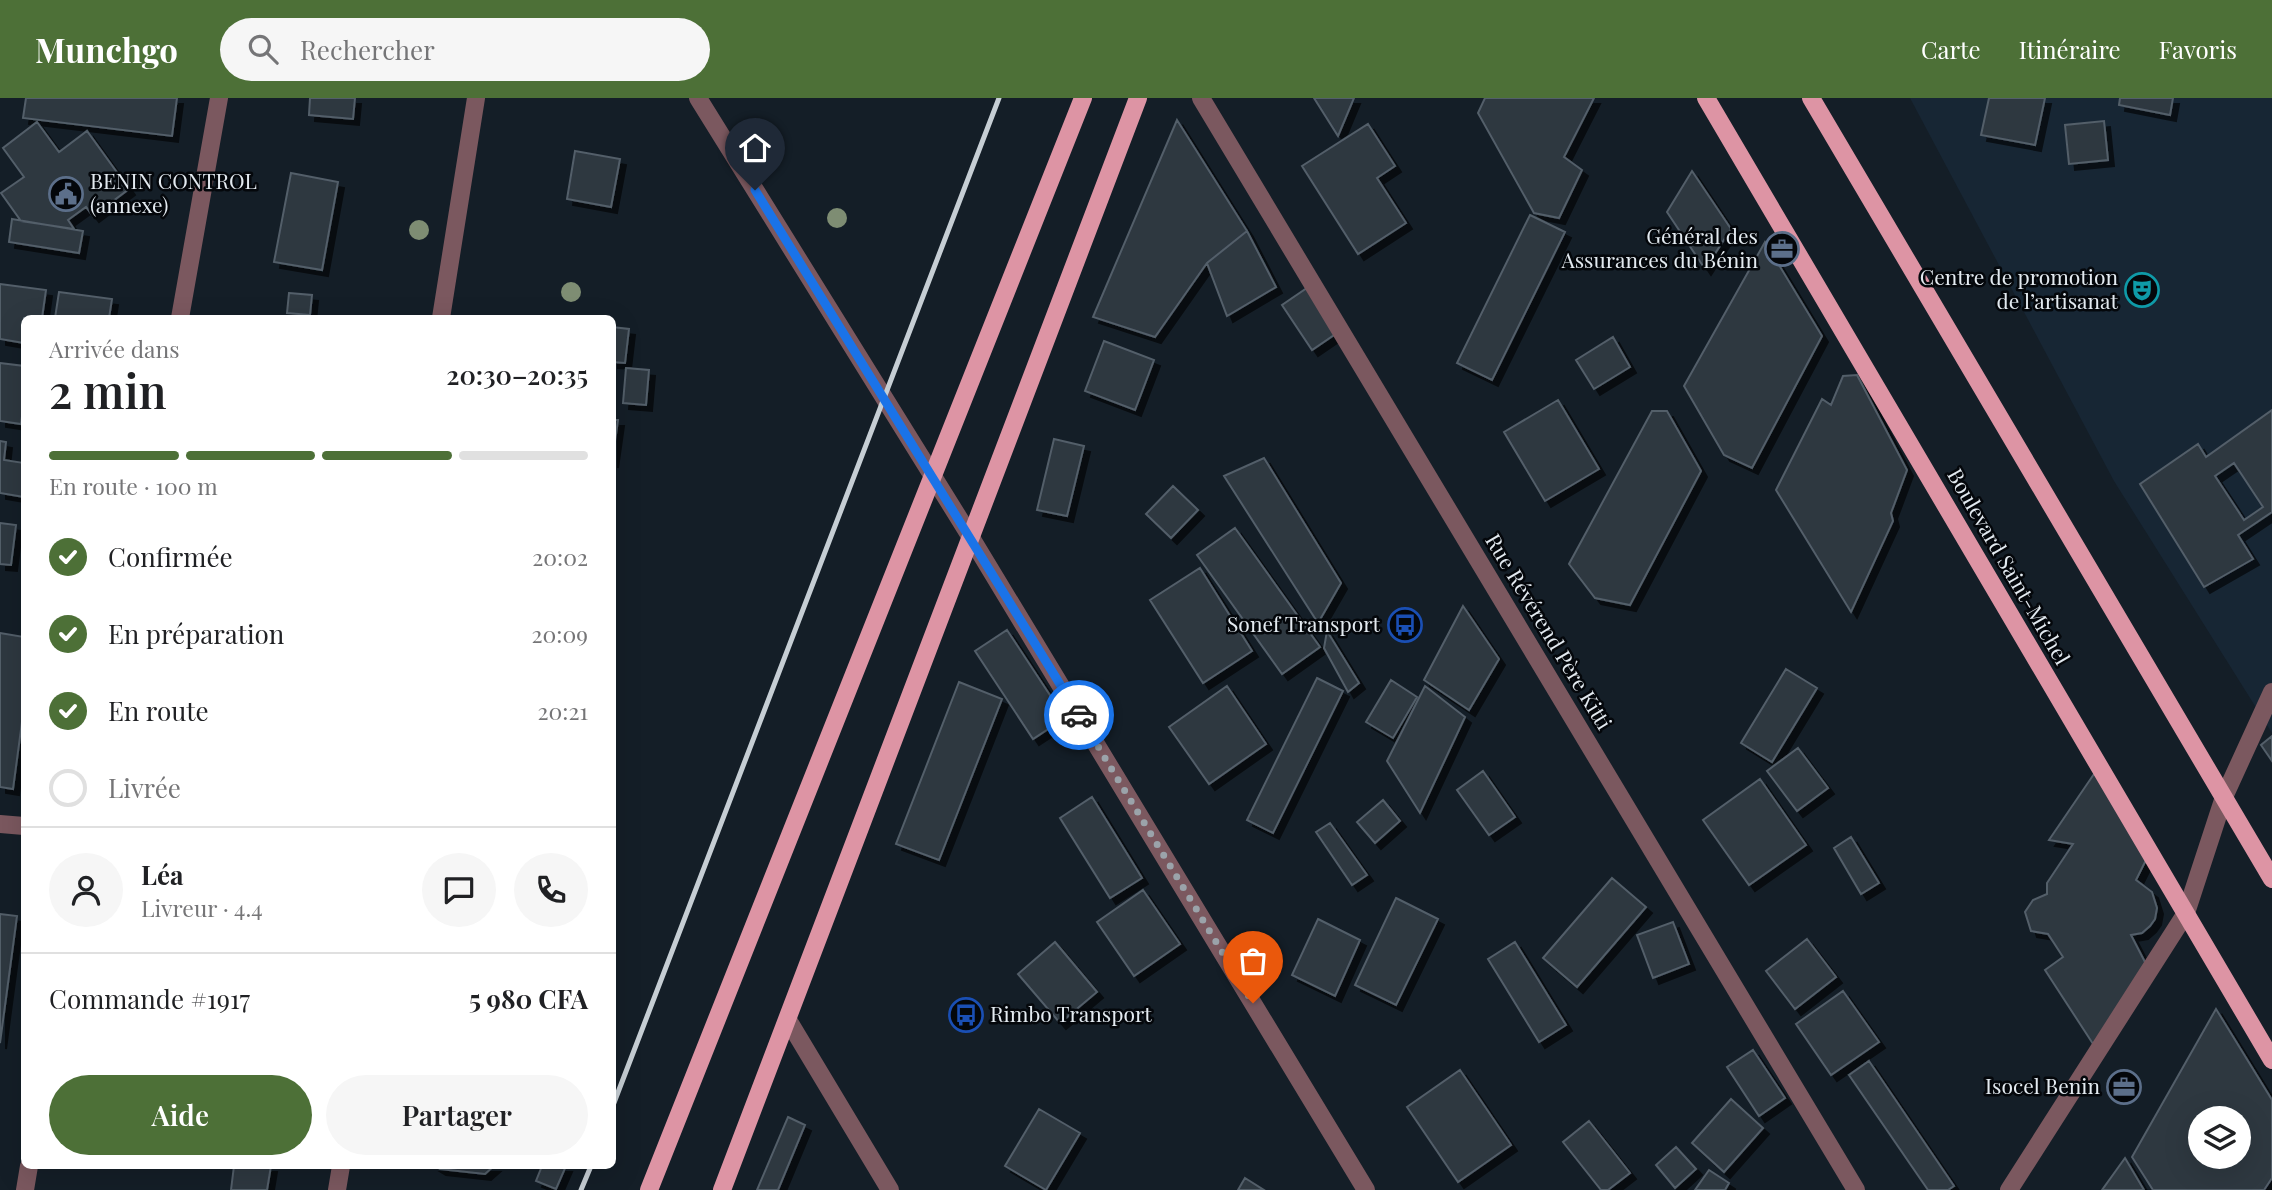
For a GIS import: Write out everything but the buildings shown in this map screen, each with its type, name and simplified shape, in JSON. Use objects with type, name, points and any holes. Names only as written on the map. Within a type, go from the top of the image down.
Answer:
[{"type":"main road","points":[[649,1190],[1083,98]]},
{"type":"main road","points":[[722,1190],[1138,98]]},
{"type":"main road","name":"Boulevard Saint-Michel","points":[[1706,98],[2272,1060]]},
{"type":"main road","points":[[1811,98],[2272,879]]},
{"type":"street","points":[[181,315],[219,98]]},
{"type":"street","points":[[441,315],[477,98]]},
{"type":"street","points":[[698,98],[970,536],[1366,1190]]},
{"type":"street","name":"Rue Révérend Père Kitti","points":[[1201,98],[1857,1190]]},
{"type":"street","points":[[2009,1190],[2186,913],[2224,797],[2272,692]]},
{"type":"street","points":[[0,824],[21,827]]},
{"type":"street","points":[[788,1020],[890,1190]]},
{"type":"street","points":[[25,1190],[28,1169]]},
{"type":"street","points":[[337,1190],[340,1169]]},
{"type":"shaded area","name":"Centre de promotion de l’artisanat","points":[[1910,98],[2272,98],[2272,733],[2114,481]]},
{"type":"railway","points":[[616,1098],[999,98]]},
{"type":"railway","points":[[581,1190],[590,1169]]},
{"type":"way so far","points":[[1079,715],[1253,1003]]},
{"type":"place","name":"BENIN CONTROL (annexe)","points":[[66,194]]},
{"type":"place","name":"Général des Assurances du Bénin","points":[[1782,249]]},
{"type":"place","name":"Centre de promotion de l’artisanat","points":[[2142,290]]},
{"type":"place","name":"Sonef Transport","points":[[1405,625]]},
{"type":"place","name":"Rimbo Transport","points":[[966,1015]]},
{"type":"place","name":"Isocel Benin","points":[[2124,1087]]},
{"type":"route","points":[[755,190],[1079,715]]}]
